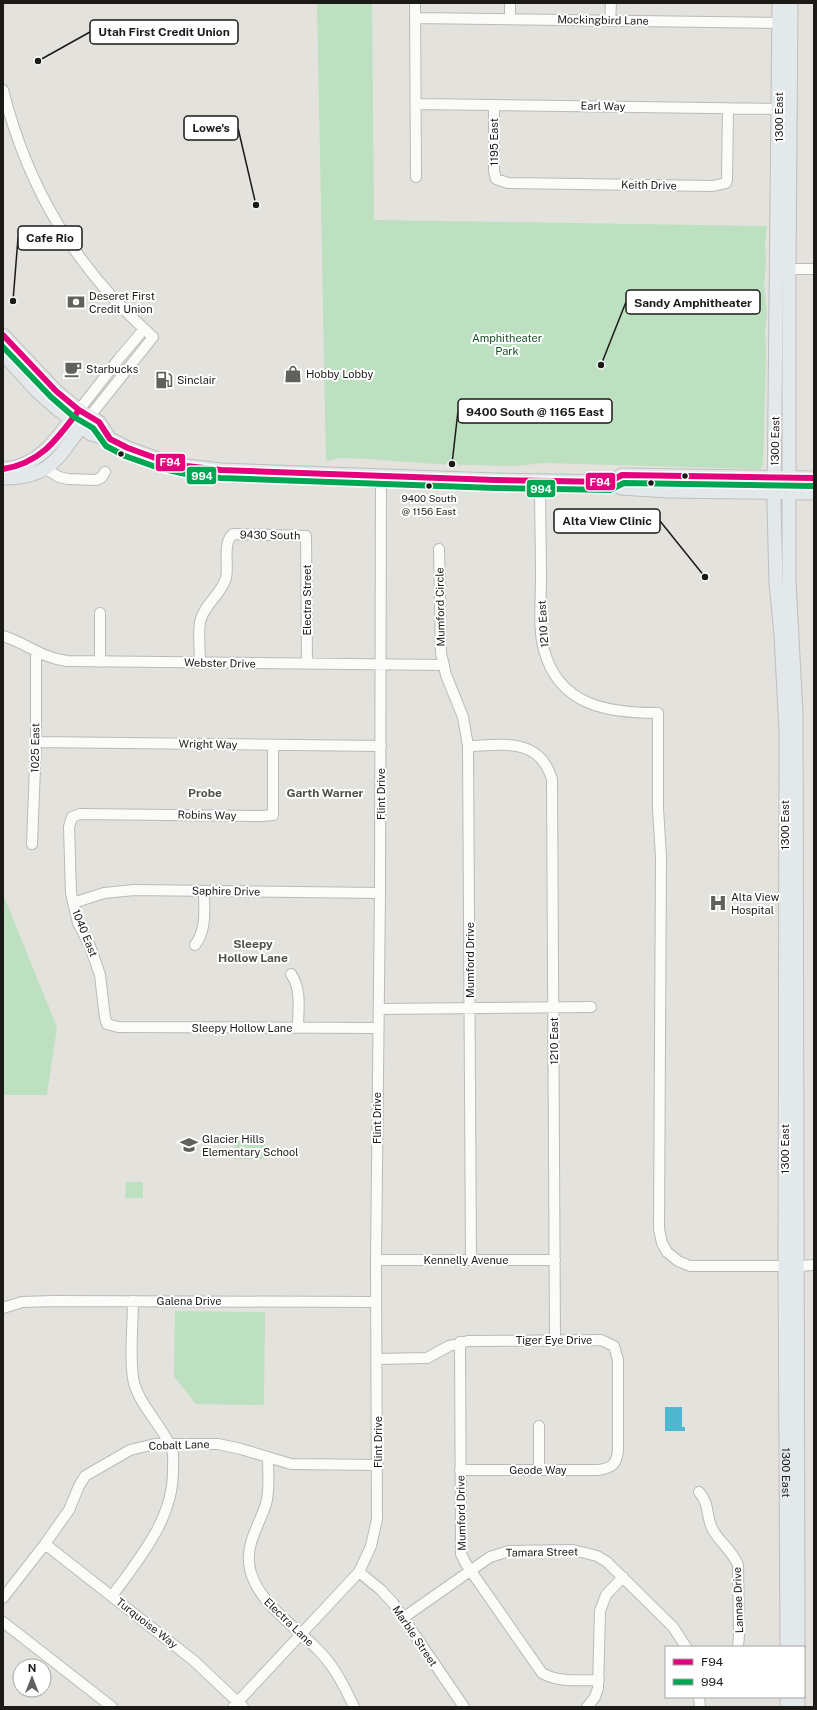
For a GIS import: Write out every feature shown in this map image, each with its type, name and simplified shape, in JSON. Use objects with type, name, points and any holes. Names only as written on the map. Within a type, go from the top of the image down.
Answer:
[{"type":"main road","name":"1300 East","points":[[779,3],[785,23]]},
{"type":"main road","name":"1300 East","points":[[791,3],[785,23],[783,269],[774,493],[776,583],[781,635],[786,730],[791,1266],[798,1646]]},
{"type":"main road","name":"1300 East","points":[[783,269],[789,478],[789,582],[796,721],[787,1646]]},
{"type":"main road","points":[[3,335],[56,391],[98,422],[110,439]]},
{"type":"main road","points":[[3,354],[37,391],[76,424],[91,434],[110,439],[148,456],[196,467],[221,470],[609,482],[621,488],[695,492],[814,493]]},
{"type":"main road","points":[[3,478],[28,477],[46,469],[59,457],[76,424],[84,413]]},
{"type":"main road","points":[[3,469],[20,466],[38,457],[76,424]]},
{"type":"main road","points":[[609,482],[622,475],[814,478]]},
{"type":"street","points":[[415,3],[414,61],[416,104],[416,177]]},
{"type":"street","points":[[510,3],[510,19]]},
{"type":"street","points":[[610,20],[611,3]]},
{"type":"street","name":"Mockingbird Lane","points":[[415,18],[785,23]]},
{"type":"street","points":[[3,90],[21,151],[35,183],[56,221],[76,252],[109,294],[153,337],[84,413]]},
{"type":"street","name":"Earl Way","points":[[416,104],[785,109]]},
{"type":"street","name":"1195 East","points":[[494,105],[494,167],[496,179]]},
{"type":"street","name":"Keith Drive","points":[[496,179],[508,183],[726,184],[728,176],[728,108]]},
{"type":"street","points":[[783,269],[814,269]]},
{"type":"street","points":[[84,413],[113,366],[144,329]]},
{"type":"street","points":[[46,469],[59,477],[68,479],[96,480],[101,478],[105,472]]},
{"type":"street","name":"Flint Drive","points":[[238,1705],[359,1572],[366,1559],[375,1532],[378,1505],[376,1260],[381,746],[381,475]]},
{"type":"street","name":"1210 East","points":[[540,480],[541,628],[544,650],[552,669],[567,689],[584,701],[619,712],[658,713],[658,808],[661,857],[661,1037],[659,1109],[660,1239],[670,1256],[690,1266],[791,1266]]},
{"type":"street","name":"9430 South","points":[[200,662],[200,623],[206,609],[224,583],[227,570],[228,542],[233,534],[306,536]]},
{"type":"street","name":"Electra Street","points":[[306,536],[307,664]]},
{"type":"street","name":"Mumford Circle","points":[[439,549],[440,639],[444,665]]},
{"type":"street","points":[[100,612],[100,662]]},
{"type":"street","name":"Webster Drive","points":[[3,636],[13,639],[36,652],[56,660],[100,662],[444,665]]},
{"type":"street","name":"1025 East","points":[[32,844],[36,742],[36,652]]},
{"type":"street","name":"Mumford Drive","points":[[444,665],[463,717],[468,746],[471,1260]]},
{"type":"street","name":"Wright Way","points":[[36,742],[381,746]]},
{"type":"street","name":"Robins Way","points":[[72,818],[80,814],[272,815],[273,745]]},
{"type":"street","name":"1210 East","points":[[468,746],[518,745],[531,750],[544,762],[549,769],[552,779],[555,1340]]},
{"type":"street","name":"1040 East","points":[[72,818],[69,827],[69,870],[73,903],[78,923],[90,946],[100,975],[103,989],[104,1012],[107,1024]]},
{"type":"street","name":"Saphire Drive","points":[[73,903],[104,893],[119,891],[380,893]]},
{"type":"street","points":[[195,945],[201,938],[204,930],[204,891]]},
{"type":"street","points":[[291,974],[296,982],[299,992],[298,1028]]},
{"type":"street","points":[[379,1009],[591,1007]]},
{"type":"street","name":"Sleepy Hollow Lane","points":[[107,1024],[111,1026],[126,1027],[378,1028]]},
{"type":"street","name":"Kennelly Avenue","points":[[376,1260],[555,1260]]},
{"type":"street","points":[[791,1266],[814,1265]]},
{"type":"street","name":"Galena Drive","points":[[3,1308],[22,1302],[37,1301],[376,1302]]},
{"type":"street","points":[[112,1596],[147,1548],[168,1506],[174,1478],[173,1454],[169,1444],[140,1398],[134,1382],[132,1365],[133,1301]]},
{"type":"street","name":"Tiger Eye Drive","points":[[377,1358],[427,1358],[460,1342],[477,1340],[601,1340],[614,1346],[618,1360],[618,1458],[614,1465]]},
{"type":"street","name":"Mumford Drive","points":[[460,1342],[460,1547],[464,1562],[542,1674],[554,1679],[562,1680],[599,1680]]},
{"type":"street","points":[[539,1426],[539,1470]]},
{"type":"street","name":"Cobalt Lane","points":[[3,1598],[45,1544],[69,1510],[85,1476],[130,1450],[155,1444],[206,1444],[229,1446],[296,1465],[378,1465]]},
{"type":"street","name":"Electra Lane","points":[[268,1458],[268,1498],[249,1550],[250,1570],[253,1580],[264,1598],[329,1662],[344,1684],[354,1707]]},
{"type":"street","name":"Geode Way","points":[[460,1470],[598,1470],[607,1469],[614,1465]]},
{"type":"street","name":"Lannae Drive","points":[[699,1492],[708,1507],[710,1523],[713,1530],[734,1556],[738,1565],[738,1646]]},
{"type":"street","name":"Turquoise Way","points":[[45,1544],[193,1660],[238,1705]]},
{"type":"street","name":"Tamara Street","points":[[402,1618],[490,1558],[509,1551],[573,1550],[597,1556],[607,1562],[673,1627],[685,1646]]},
{"type":"street","name":"Marble Street","points":[[359,1572],[381,1590],[464,1707]]},
{"type":"street","points":[[587,1707],[595,1697],[599,1680],[600,1611],[606,1595],[623,1577]]},
{"type":"street","points":[[3,1622],[112,1707]]},
{"type":"green space","name":"Amphitheater Park","points":[[317,3],[372,3],[374,220],[767,226],[764,285],[767,314],[765,330],[766,356],[762,467],[758,469],[544,463],[515,466],[434,464],[340,458],[326,461]]},
{"type":"green space","points":[[3,894],[57,1027],[47,1095],[3,1095]]},
{"type":"green space","points":[[234,1141],[265,1141],[265,1159],[234,1159]]},
{"type":"green space","points":[[126,1182],[143,1182],[143,1198],[125,1198]]},
{"type":"green space","points":[[175,1311],[265,1312],[264,1405],[196,1404],[174,1376]]},
{"type":"water","points":[[665,1407],[682,1407],[682,1427],[685,1427],[685,1431],[665,1431]]},
{"type":"transit line","name":"F94","points":[[3,335],[56,391],[79,410],[99,422],[110,439],[128,448],[161,460],[187,466],[221,470],[495,480],[609,482],[622,475],[814,478]]},
{"type":"transit line","name":"994","points":[[3,347],[51,397],[74,417],[93,428],[106,446],[125,456],[159,468],[186,474],[221,478],[495,488],[610,490],[624,483],[814,486]]},
{"type":"transit line","name":"F94","points":[[3,469],[16,466],[38,455],[55,440],[79,410]]},
{"type":"place","name":"Utah First Credit Union","points":[[38,61]]},
{"type":"place","name":"Lowe's","points":[[256,205]]},
{"type":"place","name":"Cafe Rio","points":[[13,301]]},
{"type":"place","name":"Deseret First Credit Union","points":[[76,302]]},
{"type":"place","name":"Sandy Amphitheater","points":[[601,365]]},
{"type":"place","name":"Starbucks","points":[[73,369]]},
{"type":"place","name":"Hobby Lobby","points":[[293,374]]},
{"type":"place","name":"Sinclair","points":[[164,380]]},
{"type":"place","name":"9400 South @ 1165 East","points":[[452,464]]},
{"type":"place","name":"9400 South @ 1156 East","points":[[429,486]]},
{"type":"place","name":"Alta View Clinic","points":[[705,577]]},
{"type":"place","name":"Alta View Hospital","points":[[718,903]]},
{"type":"place","name":"Glacier Hills Elementary School","points":[[189,1145]]},
{"type":"district","name":"Probe","points":[[205,793]]},
{"type":"district","name":"Garth Warner","points":[[325,793]]},
{"type":"district","name":"Sleepy Hollow Lane","points":[[253,951]]}]
